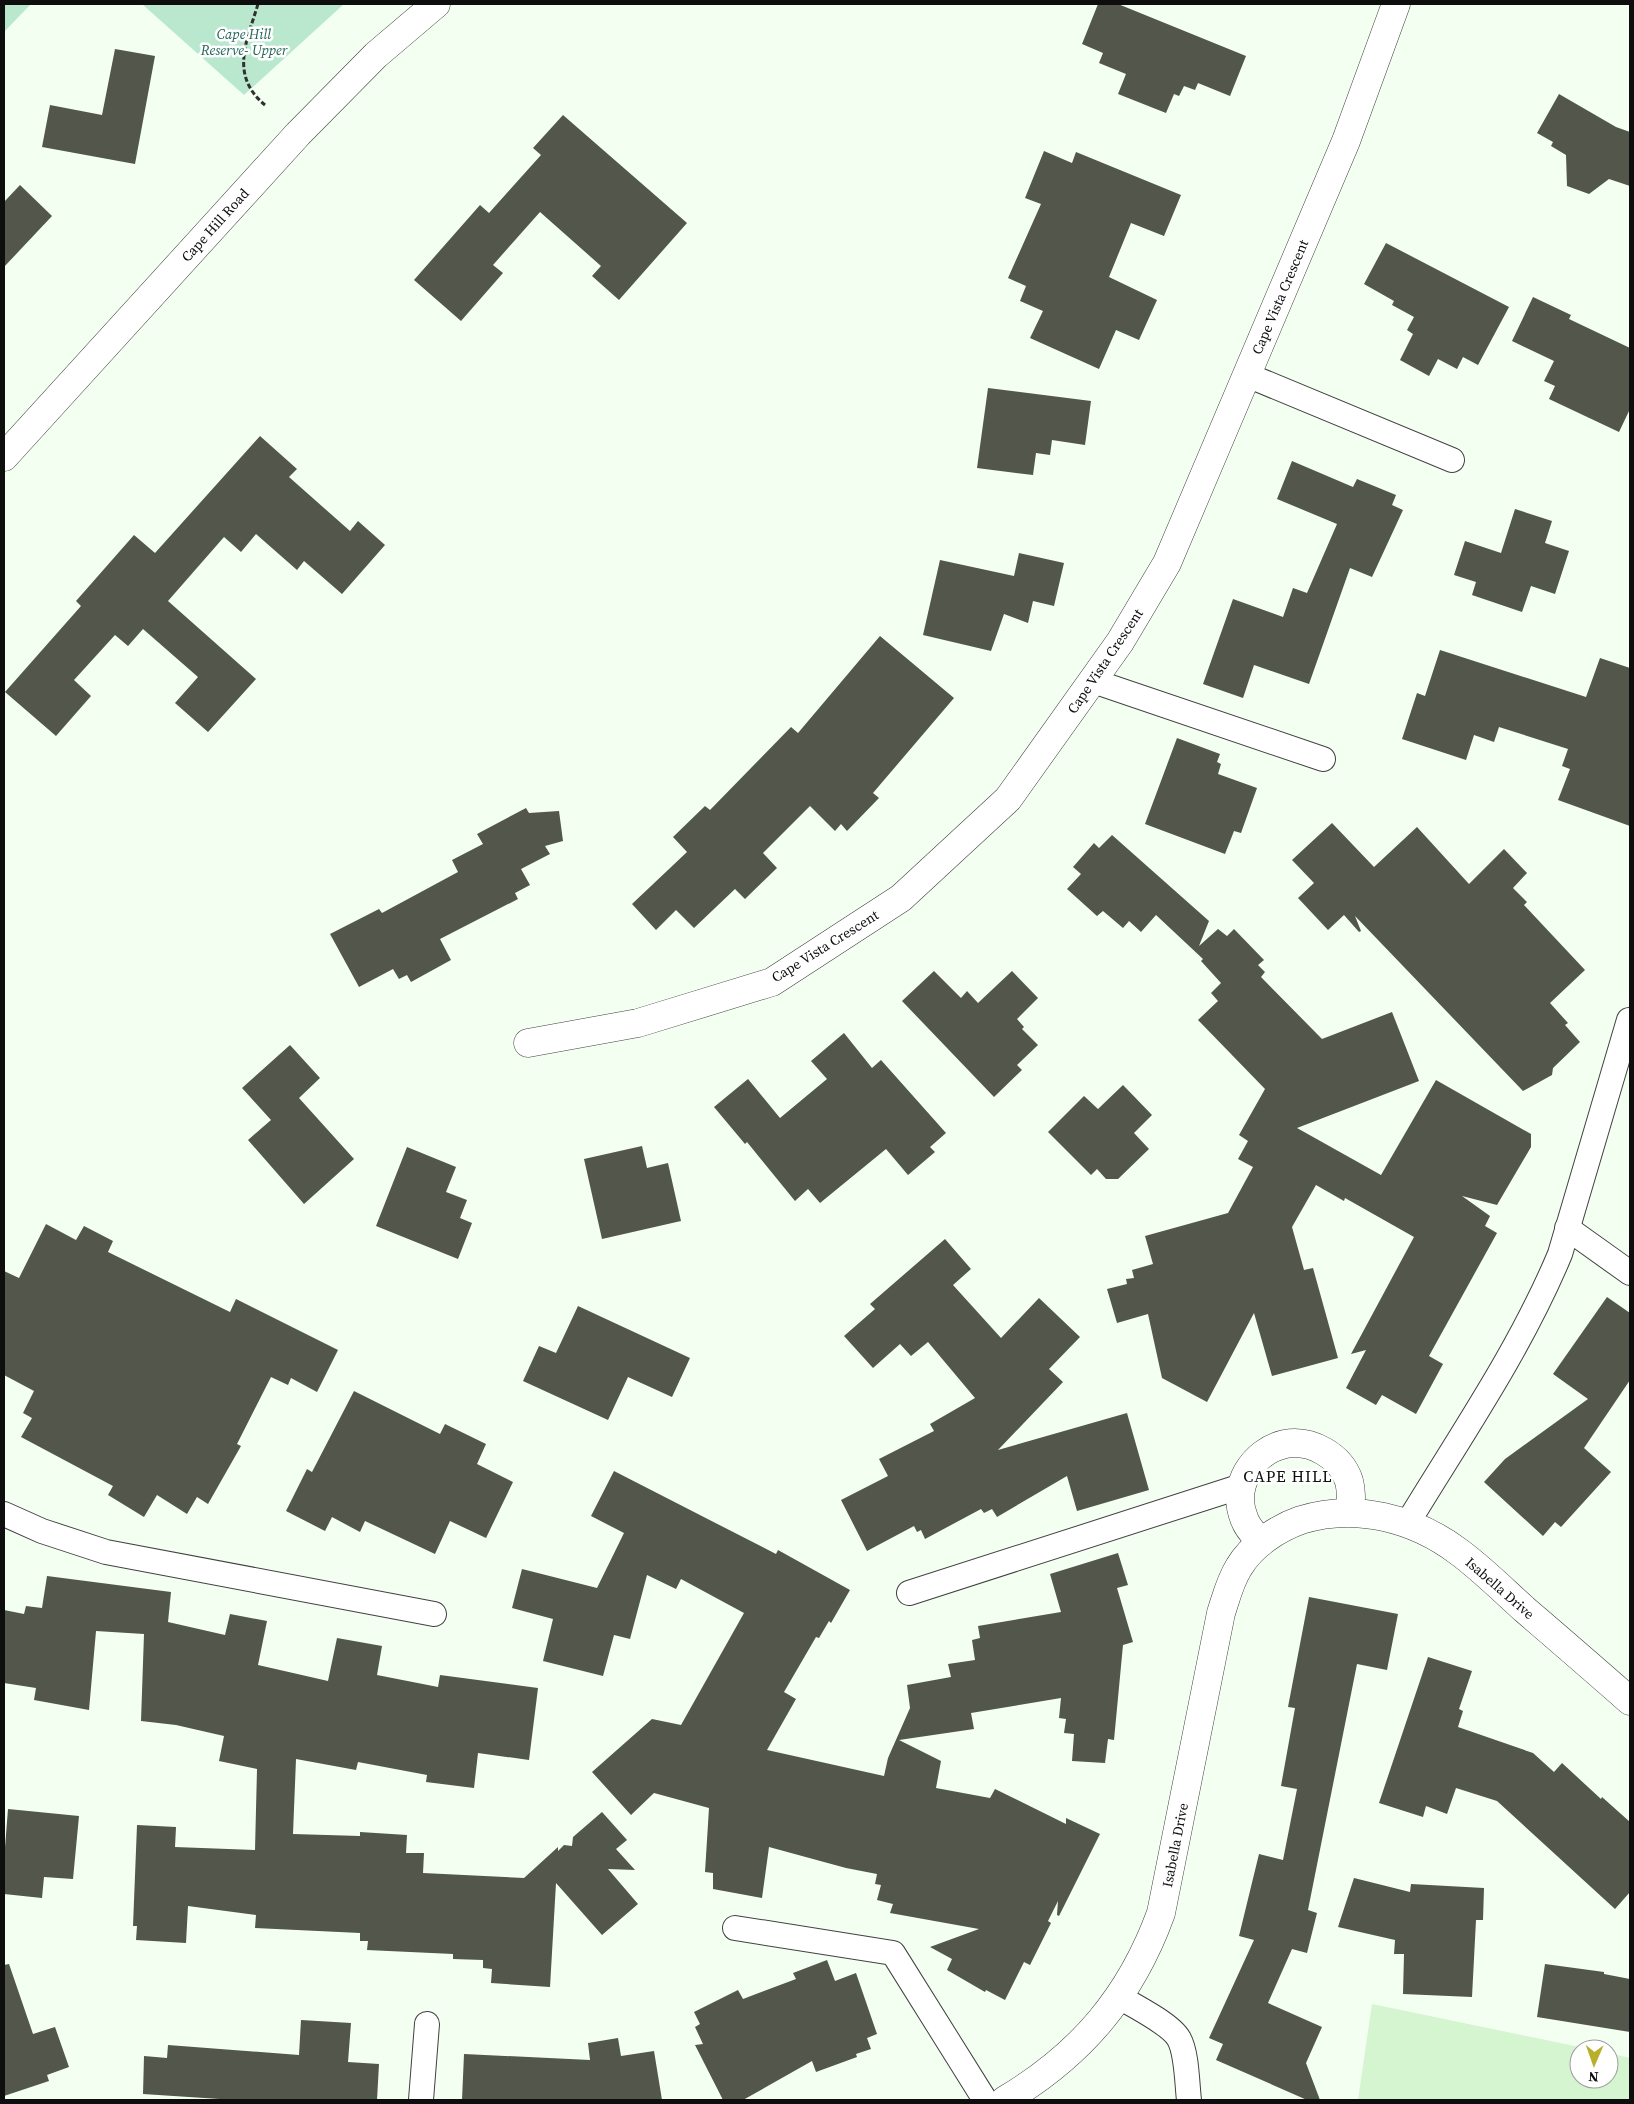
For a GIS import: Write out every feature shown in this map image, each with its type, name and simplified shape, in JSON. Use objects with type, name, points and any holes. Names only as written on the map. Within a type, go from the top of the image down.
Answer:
[{"type":"street","name":"Cape Hill Road","points":[[4,457],[298,134],[376,55],[436,4]]},
{"type":"street","name":"Cape Vista Crescent","points":[[528,1043],[638,1023],[772,982],[901,898],[1008,799],[1120,642],[1167,563],[1346,140],[1396,4]]},
{"type":"street","points":[[1262,1542],[1251,1531],[1243,1517],[1240,1501],[1242,1486],[1248,1471],[1258,1458],[1286,1444],[1301,1443],[1316,1447],[1330,1455],[1341,1466],[1349,1480],[1352,1496],[1350,1512]]},
{"type":"street","name":"Isabella Drive","points":[[1005,2100],[1029,2086],[1085,2039],[1119,1997],[1149,1946],[1161,1913],[1221,1613],[1239,1566],[1262,1542],[1275,1532],[1316,1516],[1350,1512],[1382,1517],[1407,1524],[1458,1551],[1630,1701]]},
{"type":"lane","points":[[1247,375],[1452,460]]},
{"type":"lane","points":[[1093,681],[1323,759]]},
{"type":"lane","points":[[1407,1524],[1531,1318],[1560,1254],[1629,1020]]},
{"type":"lane","points":[[1567,1228],[1630,1273]]},
{"type":"lane","points":[[909,1593],[1242,1486]]},
{"type":"lane","points":[[4,1514],[42,1531],[106,1552],[434,1614]]},
{"type":"lane","points":[[735,1928],[893,1953],[985,2100]]},
{"type":"lane","points":[[1119,1997],[1161,2022],[1179,2038],[1184,2054],[1189,2100]]},
{"type":"lane","points":[[421,2100],[427,2024]]},
{"type":"path","points":[[258,4],[243,57],[244,80],[265,106]]},
{"type":"green space","points":[[4,4],[31,4],[4,32]]},
{"type":"green space","name":"Cape Hill Reserve- Upper","points":[[142,4],[344,4],[244,95]]},
{"type":"green space","points":[[1372,2004],[1569,2045],[1569,2089],[1619,2089],[1619,2055],[1630,2058],[1630,2100],[1358,2100]]},
{"type":"building","points":[[1098,4],[1118,4],[1246,56],[1230,96],[1198,83],[1195,90],[1184,86],[1179,96],[1174,94],[1166,113],[1118,94],[1126,74],[1099,63],[1103,53],[1082,44]]},
{"type":"building","points":[[115,49],[155,56],[135,164],[42,147],[50,105],[102,115]]},
{"type":"building","points":[[1559,94],[1616,127],[1630,132],[1630,186],[1609,179],[1589,194],[1567,186],[1566,155],[1551,146],[1553,142],[1537,133]]},
{"type":"building","points":[[563,115],[687,223],[619,300],[592,276],[601,266],[540,212],[493,265],[503,273],[461,321],[414,280],[480,205],[489,213],[541,155],[533,148]]},
{"type":"building","points":[[1044,151],[1072,163],[1076,152],[1181,195],[1164,236],[1131,223],[1109,277],[1157,300],[1139,340],[1116,330],[1099,369],[1030,338],[1043,311],[1020,301],[1026,286],[1008,278],[1041,204],[1025,198]]},
{"type":"building","points":[[20,185],[52,216],[4,267],[4,202]]},
{"type":"building","points":[[1386,243],[1509,307],[1478,365],[1463,357],[1457,369],[1438,359],[1429,376],[1400,360],[1413,334],[1407,330],[1414,317],[1392,305],[1394,301],[1364,284]]},
{"type":"building","points":[[1533,297],[1571,315],[1569,319],[1630,348],[1630,409],[1619,432],[1549,399],[1555,386],[1544,381],[1554,361],[1512,341]]},
{"type":"building","points":[[988,388],[1091,401],[1085,445],[1052,440],[1050,455],[1036,453],[1033,475],[977,468]]},
{"type":"building","points":[[260,436],[297,469],[289,477],[350,531],[358,521],[385,545],[342,594],[304,561],[297,570],[256,534],[241,552],[224,537],[168,601],[256,679],[208,732],[175,703],[198,677],[143,629],[128,646],[115,635],[74,680],[91,696],[56,736],[5,692],[81,606],[76,601],[134,535],[155,553]]},
{"type":"building","points":[[1292,461],[1353,487],[1357,479],[1396,495],[1392,505],[1403,510],[1372,577],[1350,568],[1309,684],[1254,665],[1243,698],[1203,684],[1233,599],[1283,617],[1293,588],[1307,593],[1337,524],[1277,499]]},
{"type":"building","points":[[1515,509],[1552,521],[1545,543],[1569,551],[1555,594],[1531,586],[1522,612],[1472,595],[1476,582],[1454,575],[1465,541],[1501,553]]},
{"type":"building","points":[[1019,553],[1064,563],[1054,606],[1033,601],[1028,623],[1004,614],[991,651],[923,635],[940,560],[1014,576]]},
{"type":"building","points":[[880,636],[954,698],[873,793],[879,798],[847,831],[841,824],[835,831],[810,806],[763,853],[777,868],[745,899],[735,889],[694,928],[676,910],[656,930],[632,904],[687,852],[673,837],[705,806],[710,810],[791,727],[798,733]]},
{"type":"building","points":[[1440,650],[1586,697],[1600,658],[1630,668],[1630,826],[1558,800],[1570,769],[1562,766],[1568,749],[1499,727],[1494,742],[1474,735],[1466,760],[1402,739],[1417,693],[1425,696]]},
{"type":"building","points":[[1177,738],[1220,754],[1217,762],[1221,764],[1218,774],[1257,788],[1241,833],[1234,831],[1225,854],[1145,824]]},
{"type":"building","points":[[526,808],[529,813],[559,811],[563,841],[545,846],[550,854],[521,869],[530,885],[515,893],[518,899],[440,939],[451,960],[411,982],[407,975],[399,979],[393,969],[359,987],[330,934],[379,909],[382,913],[458,872],[452,860],[483,844],[477,834]]},
{"type":"building","points":[[1332,823],[1374,867],[1417,827],[1469,884],[1504,849],[1527,873],[1513,888],[1527,902],[1524,905],[1585,970],[1550,1003],[1568,1023],[1565,1025],[1580,1042],[1553,1068],[1552,1075],[1523,1091],[1355,916],[1361,931],[1359,932],[1344,915],[1328,930],[1298,898],[1314,883],[1292,860]]},
{"type":"building","points":[[1112,835],[1209,921],[1199,946],[1218,929],[1227,936],[1234,929],[1264,960],[1258,965],[1265,972],[1261,977],[1322,1039],[1392,1012],[1419,1081],[1297,1128],[1381,1175],[1436,1080],[1531,1134],[1531,1147],[1497,1205],[1462,1196],[1490,1216],[1485,1226],[1497,1233],[1429,1356],[1443,1364],[1416,1414],[1382,1395],[1376,1405],[1346,1388],[1366,1350],[1351,1354],[1414,1237],[1345,1198],[1344,1201],[1316,1185],[1292,1227],[1304,1270],[1313,1268],[1338,1358],[1272,1376],[1254,1313],[1207,1402],[1162,1378],[1148,1314],[1117,1323],[1107,1289],[1127,1284],[1126,1279],[1134,1278],[1132,1270],[1153,1264],[1145,1236],[1228,1213],[1253,1167],[1238,1159],[1248,1141],[1239,1135],[1265,1089],[1198,1020],[1218,1001],[1211,993],[1221,983],[1201,961],[1203,959],[1156,915],[1141,932],[1129,921],[1123,928],[1103,911],[1097,916],[1067,889],[1081,874],[1073,867],[1094,843],[1099,848]]},
{"type":"building","points":[[934,971],[961,998],[967,991],[978,1003],[1012,971],[1038,998],[1017,1019],[1024,1027],[1022,1029],[1038,1045],[1017,1065],[1022,1070],[994,1097],[902,1001]]},
{"type":"building","points":[[844,1033],[872,1068],[881,1060],[946,1133],[930,1147],[935,1152],[908,1175],[886,1149],[820,1203],[808,1189],[795,1201],[747,1142],[745,1144],[714,1107],[748,1079],[780,1118],[827,1079],[811,1061]]},
{"type":"building","points":[[290,1045],[320,1078],[299,1098],[354,1159],[304,1204],[248,1140],[271,1120],[242,1088]]},
{"type":"building","points":[[1123,1085],[1152,1115],[1134,1133],[1149,1149],[1118,1179],[1106,1179],[1097,1169],[1091,1175],[1048,1132],[1084,1096],[1098,1109]]},
{"type":"building","points":[[642,1146],[647,1168],[668,1163],[681,1221],[602,1239],[584,1159]]},
{"type":"building","points":[[407,1147],[456,1167],[446,1192],[467,1200],[460,1218],[472,1223],[458,1259],[376,1226]]},
{"type":"building","points":[[46,1224],[76,1240],[84,1226],[113,1241],[108,1252],[230,1312],[236,1299],[338,1350],[317,1392],[291,1378],[288,1385],[271,1377],[237,1444],[241,1446],[208,1504],[197,1497],[187,1514],[157,1495],[144,1517],[108,1495],[113,1486],[21,1437],[32,1418],[23,1413],[34,1391],[4,1375],[4,1271],[19,1278]]},
{"type":"building","points":[[945,1239],[971,1269],[953,1285],[1001,1338],[1039,1298],[1080,1337],[1049,1369],[1063,1382],[998,1450],[1127,1413],[1149,1490],[1077,1511],[1067,1476],[997,1517],[992,1509],[984,1513],[981,1509],[925,1539],[921,1530],[917,1532],[914,1526],[867,1551],[841,1500],[888,1476],[879,1459],[934,1431],[930,1424],[975,1398],[928,1342],[911,1356],[900,1344],[873,1368],[844,1336],[875,1309],[870,1304]]},
{"type":"building","points":[[1607,1297],[1630,1313],[1630,1380],[1584,1448],[1611,1472],[1561,1527],[1555,1522],[1543,1536],[1484,1482],[1505,1459],[1588,1399],[1553,1374]]},
{"type":"building","points":[[578,1306],[690,1358],[672,1397],[628,1377],[608,1420],[523,1381],[539,1346],[556,1353]]},
{"type":"building","points":[[354,1391],[440,1434],[445,1424],[486,1444],[477,1464],[513,1482],[486,1538],[450,1521],[435,1554],[365,1521],[360,1532],[332,1517],[325,1531],[286,1511],[307,1469],[312,1472]]},
{"type":"building","points":[[614,1471],[776,1554],[778,1550],[850,1590],[831,1623],[829,1621],[819,1638],[816,1637],[784,1692],[796,1699],[767,1750],[884,1776],[888,1758],[910,1708],[907,1685],[951,1677],[948,1664],[975,1660],[972,1640],[980,1638],[978,1626],[1061,1612],[1050,1574],[1118,1553],[1128,1585],[1117,1588],[1133,1642],[1123,1645],[1114,1740],[1108,1739],[1105,1763],[1072,1761],[1074,1734],[1064,1733],[1066,1719],[1059,1718],[1061,1698],[971,1713],[974,1729],[899,1740],[941,1761],[936,1788],[990,1798],[995,1789],[1066,1824],[1066,1818],[1100,1834],[1059,1916],[1057,1915],[1058,1901],[1048,1921],[1051,1923],[1030,1965],[1024,1962],[1005,2000],[986,1990],[985,1992],[947,1970],[952,1959],[930,1947],[979,1929],[890,1913],[893,1904],[877,1900],[881,1885],[875,1884],[877,1874],[846,1868],[769,1847],[762,1898],[713,1889],[713,1873],[705,1872],[709,1808],[654,1793],[631,1815],[592,1772],[652,1719],[681,1725],[744,1613],[681,1579],[676,1589],[647,1575],[630,1639],[614,1635],[603,1676],[543,1661],[553,1619],[512,1608],[522,1569],[597,1588],[624,1533],[591,1516]]},
{"type":"building","points":[[47,1576],[171,1592],[168,1622],[225,1635],[230,1614],[267,1621],[258,1665],[328,1681],[337,1638],[382,1646],[377,1675],[438,1687],[440,1675],[538,1688],[529,1760],[478,1753],[474,1788],[426,1782],[427,1775],[358,1762],[356,1770],[296,1759],[293,1834],[360,1836],[360,1832],[407,1835],[406,1853],[424,1853],[423,1873],[524,1878],[558,1847],[558,1851],[564,1845],[572,1846],[573,1837],[602,1812],[627,1840],[616,1849],[635,1870],[608,1869],[638,1904],[602,1935],[556,1883],[550,1987],[491,1983],[492,1969],[483,1968],[483,1960],[453,1959],[453,1954],[367,1950],[368,1941],[360,1941],[360,1933],[255,1928],[256,1915],[188,1906],[186,1943],[136,1940],[137,1926],[133,1926],[137,1825],[176,1827],[175,1847],[255,1850],[257,1769],[219,1761],[224,1736],[176,1725],[141,1721],[144,1634],[96,1631],[89,1710],[34,1700],[36,1688],[4,1683],[4,1610],[24,1614],[26,1606],[42,1608]]},
{"type":"building","points":[[1309,1597],[1398,1614],[1387,1670],[1357,1664],[1308,1910],[1317,1913],[1307,1953],[1292,1949],[1268,2003],[1322,2027],[1306,2063],[1320,2100],[1307,2100],[1216,2060],[1223,2044],[1209,2038],[1254,1940],[1239,1936],[1259,1854],[1283,1860],[1297,1789],[1281,1786],[1295,1708],[1288,1707]]},
{"type":"building","points":[[1428,1657],[1472,1671],[1459,1709],[1463,1711],[1458,1727],[1533,1753],[1554,1772],[1562,1763],[1601,1799],[1602,1797],[1630,1822],[1630,1892],[1615,1909],[1497,1801],[1456,1788],[1447,1814],[1426,1806],[1423,1817],[1379,1803]]},
{"type":"building","points":[[8,1809],[79,1816],[73,1879],[44,1877],[42,1898],[4,1894],[4,1860]]},
{"type":"building","points":[[1354,1878],[1410,1892],[1411,1884],[1484,1888],[1483,1920],[1476,1920],[1472,1997],[1403,1994],[1404,1954],[1394,1954],[1395,1940],[1338,1927]]},
{"type":"building","points":[[827,1960],[835,1981],[856,1973],[877,2034],[867,2038],[871,2049],[856,2054],[857,2057],[816,2072],[812,2061],[743,2100],[723,2100],[695,2045],[703,2044],[695,2027],[700,2024],[694,2012],[738,1990],[743,1999],[796,1979],[793,1973]]},
{"type":"building","points":[[9,1964],[33,2034],[55,2027],[69,2067],[47,2075],[49,2081],[4,2096],[4,1965]]},
{"type":"building","points":[[1545,1964],[1604,1972],[1604,1974],[1630,1979],[1630,2032],[1537,2017]]},
{"type":"building","points":[[301,2020],[351,2023],[348,2062],[379,2064],[377,2100],[235,2100],[143,2094],[144,2056],[167,2058],[168,2045],[299,2055]]},
{"type":"building","points":[[618,2038],[621,2056],[654,2051],[662,2100],[462,2100],[464,2054],[590,2060],[588,2043]]},
{"type":"district","name":"CAPE HILL","points":[[1288,1476]]}]
